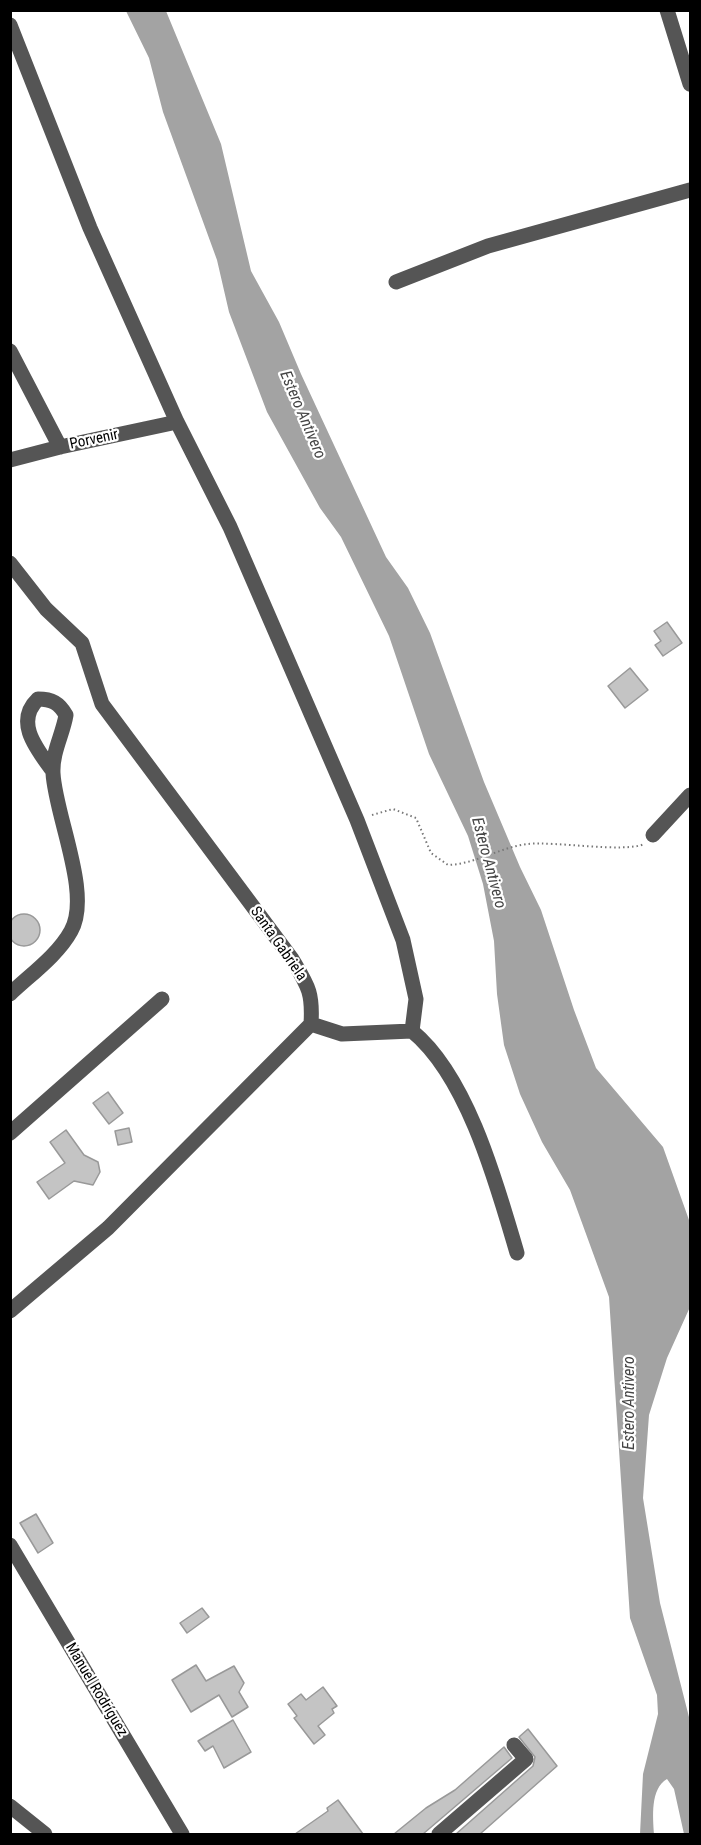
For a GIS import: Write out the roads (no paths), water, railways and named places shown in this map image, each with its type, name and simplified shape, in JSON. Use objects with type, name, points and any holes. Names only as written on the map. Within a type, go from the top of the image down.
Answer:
[{"type":"street","points":[[667,10],[690,84]]},
{"type":"street","points":[[10,25],[90,228],[177,422],[230,527],[357,820],[403,940],[416,999],[412,1031]]},
{"type":"street","points":[[396,282],[488,246],[690,190]]},
{"type":"street","points":[[10,351],[60,447]]},
{"type":"street","name":"Porvenir","points":[[10,460],[177,422]]},
{"type":"street","name":"Santa Gabriela","points":[[10,562],[46,609],[82,643],[102,704],[292,959],[311,991],[310,1024]]},
{"type":"street","points":[[10,994],[66,939],[75,923],[77,884],[52,770]]},
{"type":"street","points":[[653,835],[690,795]]},
{"type":"street","points":[[10,1133],[162,999]]},
{"type":"street","points":[[10,1311],[108,1228],[310,1024],[342,1034],[412,1031],[426,1043],[466,1104],[501,1198],[517,1253]]},
{"type":"street","name":"Manuel Rodríguez","points":[[10,1545],[182,1834]]},
{"type":"street","points":[[439,1834],[526,1759],[514,1745]]},
{"type":"street","points":[[10,1806],[45,1834]]},
{"type":"water","name":"Estero Antivero","points":[[126,11],[166,11],[221,144],[251,271],[279,322],[386,557],[408,588],[430,633],[484,782],[541,910],[596,1068],[663,1147],[689,1220],[690,1307],[667,1358],[649,1415],[643,1498],[660,1603],[690,1721],[690,1834],[684,1834],[674,1789],[667,1779],[655,1796],[654,1834],[640,1834],[643,1774],[658,1714],[657,1695],[630,1618],[609,1297],[570,1190],[542,1142],[520,1094],[504,1045],[497,994],[494,941],[483,884],[468,836],[429,754],[389,636],[341,537],[320,508],[267,412],[229,312],[217,260],[163,112],[149,58]]}]
